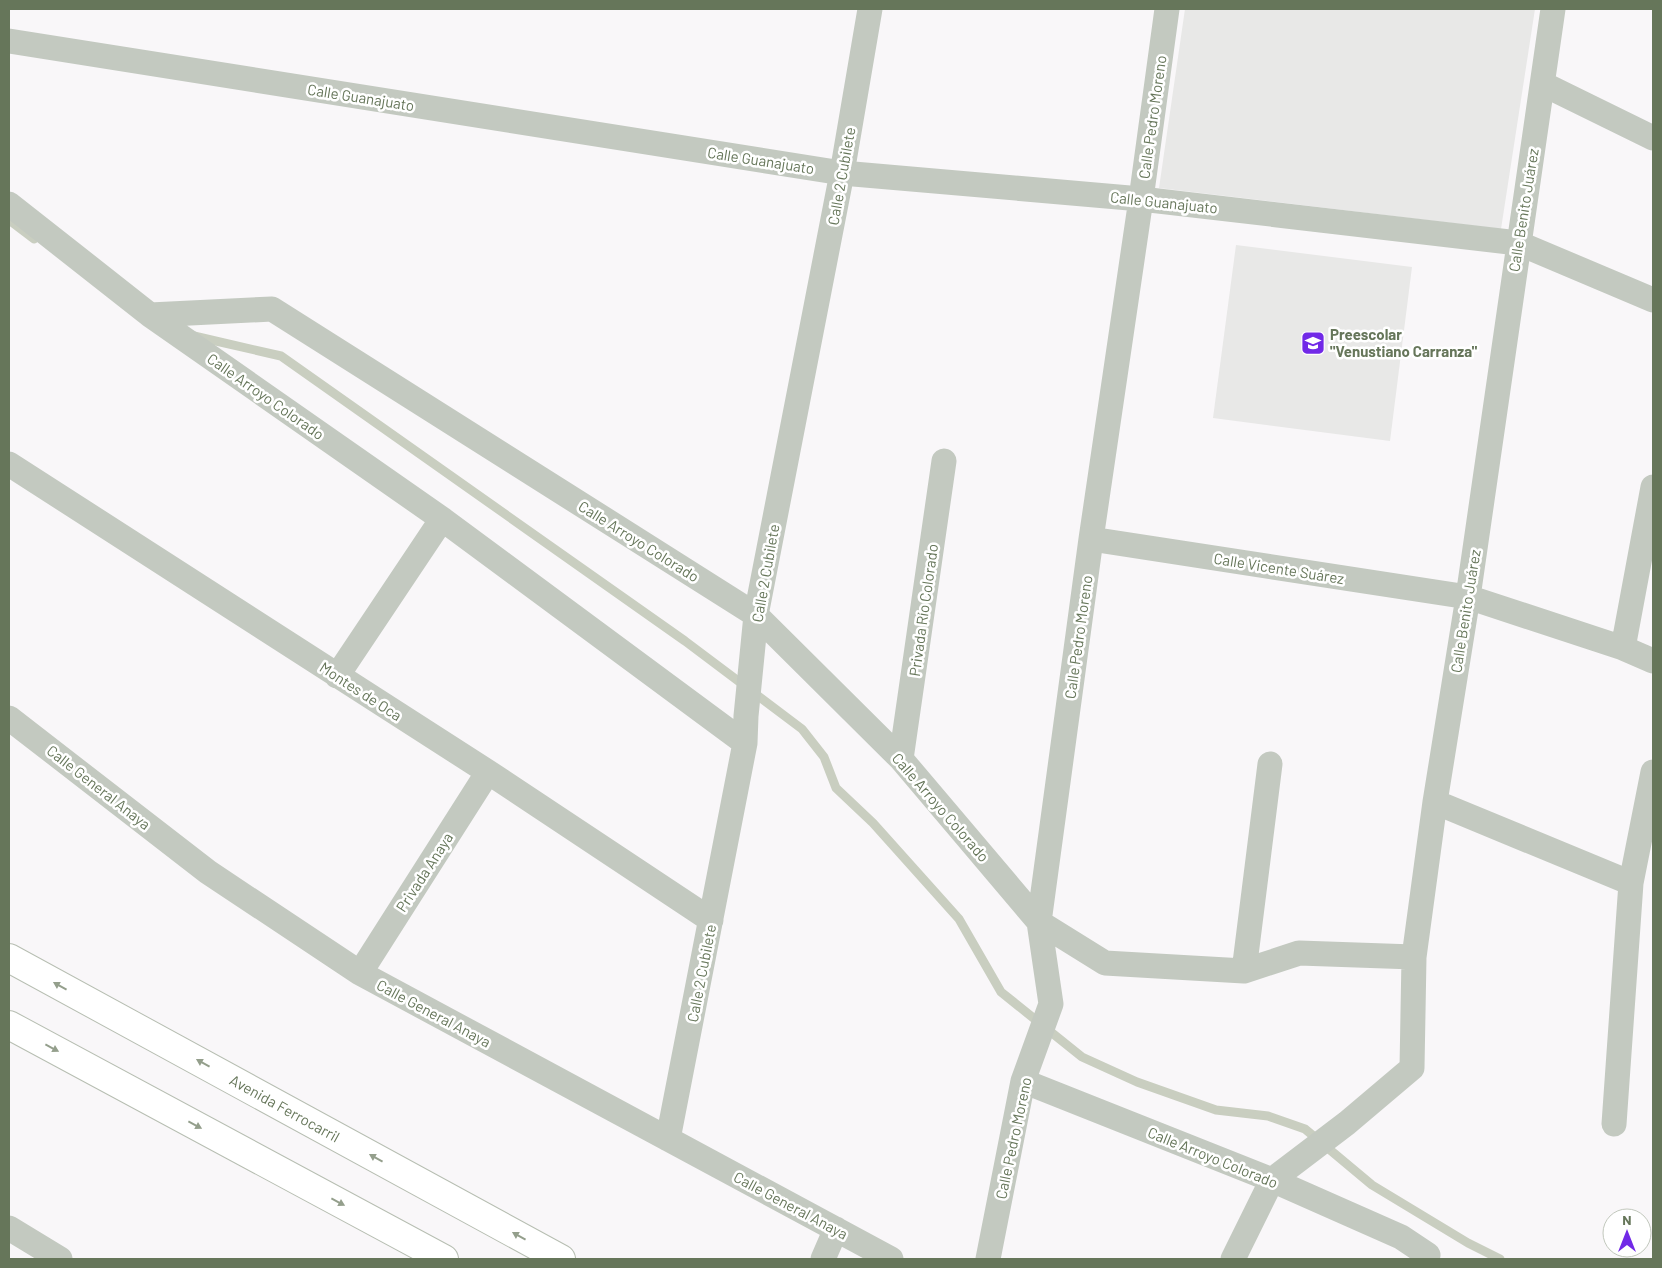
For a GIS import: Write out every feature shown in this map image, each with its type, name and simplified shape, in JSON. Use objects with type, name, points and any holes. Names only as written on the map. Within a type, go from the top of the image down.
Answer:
[{"type":"street","name":"Calle 2 Cubilete","points":[[668,1139],[745,743],[756,615],[842,173],[870,9]]},
{"type":"street","name":"Calle Pedro Moreno","points":[[988,1259],[1023,1081],[1050,1004],[1040,922],[1091,539],[1167,9]]},
{"type":"street","name":"Calle Benito Juárez","points":[[1272,1180],[1347,1123],[1412,1068],[1414,957],[1435,802],[1468,598],[1553,9]]},
{"type":"street","name":"Calle Guanajuato","points":[[9,41],[842,173],[1141,199],[1518,243],[1653,300]]},
{"type":"street","points":[[1543,84],[1653,138]]},
{"type":"street","name":"Calle Arroyo Colorado","points":[[9,204],[150,316],[442,519],[745,743]]},
{"type":"street","name":"Calle Arroyo Colorado","points":[[150,316],[272,309],[756,615],[901,758],[1040,922],[1105,963],[1244,971]]},
{"type":"street","name":"Privada Río Colorado","points":[[901,758],[944,461]]},
{"type":"street","name":"Montes de Oca","points":[[9,464],[488,772],[712,920]]},
{"type":"street","points":[[1623,648],[1653,487]]},
{"type":"street","points":[[337,676],[442,519]]},
{"type":"street","name":"Calle Vicente Suárez","points":[[1091,539],[1468,598],[1623,648],[1653,661]]},
{"type":"street","name":"Calle General Anaya","points":[[9,718],[208,872],[360,972],[891,1259]]},
{"type":"street","points":[[1270,764],[1244,971],[1299,953],[1414,957]]},
{"type":"street","name":"Privada Anaya","points":[[360,972],[488,772]]},
{"type":"street","points":[[1614,1124],[1631,883],[1653,772]]},
{"type":"street","points":[[1435,802],[1631,883]]},
{"type":"street","name":"Avenida Ferrocarril","points":[[9,958],[562,1259]]},
{"type":"street","points":[[9,1025],[444,1259]]},
{"type":"street","name":"Calle Arroyo Colorado","points":[[1023,1081],[1272,1180],[1401,1237],[1430,1258]]},
{"type":"street","points":[[1233,1259],[1272,1180]]},
{"type":"street","points":[[9,1228],[60,1259]]},
{"type":"street","points":[[823,1259],[836,1230]]},
{"type":"shaded area","points":[[1185,9],[1535,9],[1501,229],[1159,188]]},
{"type":"shaded area","name":"Preescolar \"Venustiano Carranza\"","points":[[1236,245],[1412,267],[1390,441],[1213,418]]},
{"type":"waterway","points":[[9,220],[34,239]]},
{"type":"waterway","points":[[194,336],[281,356],[685,641],[802,729],[824,757],[836,788],[873,823],[959,919],[1001,992],[1082,1057],[1137,1082],[1216,1110],[1268,1116],[1305,1129],[1372,1185],[1468,1243],[1500,1259]]},
{"type":"place","name":"Preescolar \"Venustiano Carranza\"","points":[[1313,343]]}]
